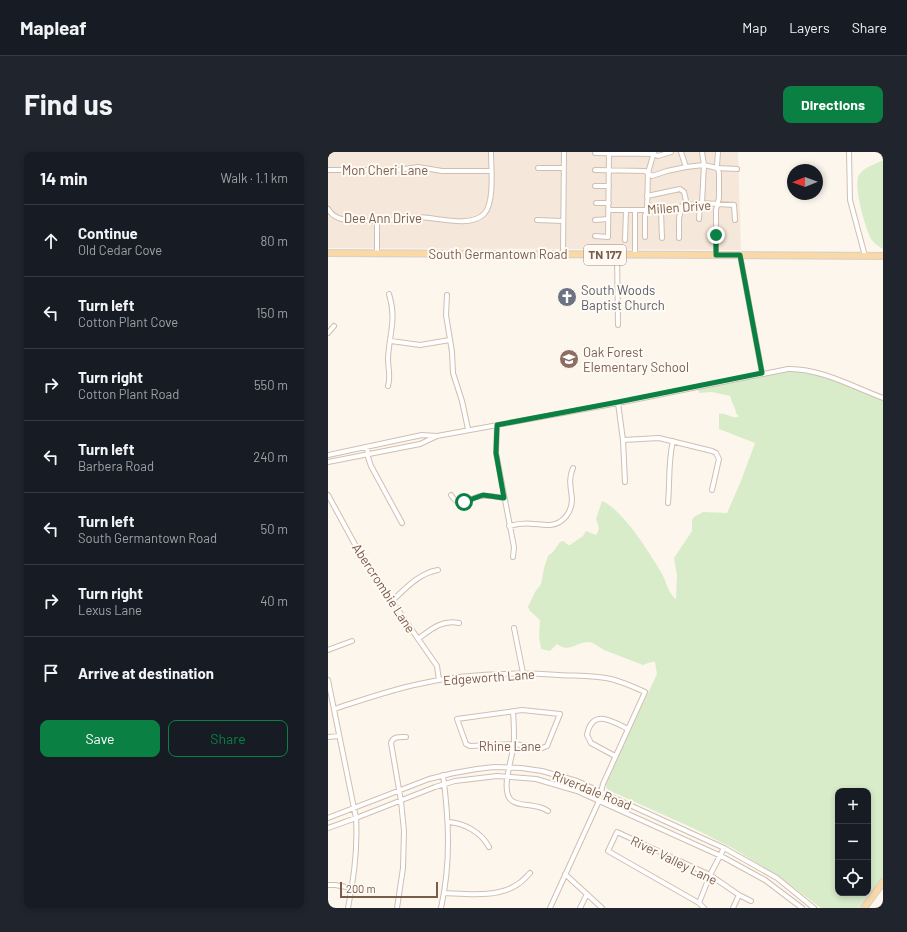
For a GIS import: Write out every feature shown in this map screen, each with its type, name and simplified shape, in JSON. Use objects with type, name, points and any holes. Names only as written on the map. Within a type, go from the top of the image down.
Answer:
[{"type":"main road","name":"South Germantown Road","points":[[328,253],[377,255],[563,254],[883,256]]},
{"type":"main road","points":[[864,908],[883,882]]},
{"type":"street","points":[[491,152],[491,171]]},
{"type":"street","points":[[563,254],[564,152]]},
{"type":"street","points":[[595,153],[654,153],[658,156],[671,152]]},
{"type":"street","points":[[682,152],[686,167]]},
{"type":"street","points":[[699,219],[704,165],[702,152]]},
{"type":"street","points":[[716,255],[716,210],[719,200],[719,173],[717,168],[718,152]]},
{"type":"street","points":[[849,152],[850,200],[865,256]]},
{"type":"street","points":[[595,236],[608,237],[609,153]]},
{"type":"street","points":[[645,237],[648,173],[654,153]]},
{"type":"street","points":[[595,170],[645,171],[652,176],[667,171],[704,165],[717,168],[737,169]]},
{"type":"street","name":"Mon Cheri Lane","points":[[328,170],[397,170],[418,167],[442,170],[491,171]]},
{"type":"street","points":[[538,168],[564,168]]},
{"type":"street","name":"Dee Ann Drive","points":[[328,209],[331,214],[338,218],[348,220],[377,220],[417,217],[442,220],[475,219],[483,215],[490,200],[491,171]]},
{"type":"street","points":[[595,186],[609,186]]},
{"type":"street","points":[[647,196],[680,189],[684,192],[687,205]]},
{"type":"street","points":[[596,203],[609,203]]},
{"type":"street","name":"Millen Drive","points":[[608,210],[646,210],[654,212],[701,203],[734,205],[735,220]]},
{"type":"street","points":[[679,238],[679,216],[682,206]]},
{"type":"street","points":[[625,240],[626,210]]},
{"type":"street","points":[[635,210],[635,255]]},
{"type":"street","points":[[661,211],[662,238]]},
{"type":"street","points":[[595,220],[608,219]]},
{"type":"street","points":[[377,220],[377,255]]},
{"type":"street","points":[[537,220],[563,221]]},
{"type":"street","points":[[617,255],[618,325]]},
{"type":"street","points":[[740,255],[762,373]]},
{"type":"street","points":[[388,386],[390,378],[388,358],[394,319],[389,294]]},
{"type":"street","points":[[447,295],[446,315],[452,352],[453,373],[462,401],[468,430]]},
{"type":"street","points":[[328,332],[334,326]]},
{"type":"street","points":[[391,341],[420,345],[450,340]]},
{"type":"street","points":[[328,462],[420,444],[437,436],[788,369],[804,370],[830,377],[883,398]]},
{"type":"street","points":[[618,402],[623,440],[625,482]]},
{"type":"street","points":[[497,425],[496,453],[514,550],[513,557]]},
{"type":"street","points":[[328,455],[422,435],[437,436]]},
{"type":"street","points":[[623,440],[653,438],[710,449],[718,456],[712,490]]},
{"type":"street","points":[[668,503],[670,485],[669,459],[672,441]]},
{"type":"street","points":[[367,447],[371,466],[402,523]]},
{"type":"street","points":[[509,526],[533,524],[550,525],[563,519],[570,511],[571,506],[570,478],[573,468]]},
{"type":"street","points":[[451,494],[455,501],[460,503],[483,495],[504,498]]},
{"type":"street","name":"Abercrombie Lane","points":[[328,495],[364,561],[391,602],[437,666],[440,680]]},
{"type":"street","points":[[391,602],[414,582],[430,572],[438,570]]},
{"type":"street","points":[[418,639],[436,626],[449,622],[459,623]]},
{"type":"street","points":[[514,628],[524,674]]},
{"type":"street","points":[[328,650],[352,641]]},
{"type":"street","name":"Edgeworth Lane","points":[[334,709],[379,694],[440,680],[487,674],[524,674],[605,678],[624,683],[645,692],[628,728]]},
{"type":"street","points":[[328,680],[356,818],[356,851],[348,908]]},
{"type":"street","name":"Rhine Lane","points":[[522,710],[560,714],[547,746],[542,748],[514,744],[470,746],[466,744],[457,719],[513,712],[522,710]]},
{"type":"street","points":[[513,712],[514,744],[509,768],[507,792],[510,799],[515,802],[541,807],[548,812]]},
{"type":"street","points":[[550,908],[599,801],[603,784],[628,728],[608,719],[602,718],[595,720],[587,735],[591,743],[615,756]]},
{"type":"street","points":[[328,738],[339,736]]},
{"type":"street","points":[[397,908],[402,875],[404,831],[400,792],[391,743],[395,738],[406,737]]},
{"type":"street","name":"Riverdale Road","points":[[328,818],[443,775],[476,769],[530,769],[556,774],[577,781],[724,848],[777,878],[814,908]]},
{"type":"street","points":[[441,908],[448,858],[448,822],[443,775]]},
{"type":"street","name":"Riverdale Road","points":[[328,828],[444,784],[485,777],[508,776],[527,778],[549,782],[572,789],[721,856],[765,880],[802,908]]},
{"type":"street","points":[[448,822],[466,826],[484,840],[489,847]]},
{"type":"street","name":"River Valley Lane","points":[[699,903],[608,851],[617,832],[710,875],[750,901]]},
{"type":"street","points":[[704,908],[699,903],[710,875],[724,848]]},
{"type":"street","points":[[444,893],[482,894],[500,891],[518,884],[530,873]]},
{"type":"street","points":[[565,874],[602,908]]},
{"type":"street","points":[[328,885],[352,888]]},
{"type":"street","points":[[580,908],[587,894]]},
{"type":"street","points":[[733,908],[739,895]]},
{"type":"shaded area","points":[[328,152],[738,152],[741,250],[328,248]]},
{"type":"green space","points":[[883,160],[883,249],[871,239],[860,207],[858,180],[861,172]]},
{"type":"green space","points":[[785,372],[797,372],[836,381],[883,401],[883,878],[871,893],[871,788],[835,788],[835,896],[869,896],[859,908],[821,908],[781,878],[734,849],[695,829],[608,790],[606,786],[607,780],[657,674],[655,662],[643,665],[604,650],[593,643],[588,642],[567,648],[557,644],[550,651],[541,649],[539,636],[540,620],[530,611],[528,607],[535,592],[541,584],[548,556],[560,542],[564,541],[570,545],[583,536],[586,531],[596,535],[599,527],[596,519],[602,501],[618,513],[635,532],[661,572],[671,594],[676,599],[677,575],[674,558],[692,531],[692,520],[694,517],[703,512],[727,513],[755,443],[719,429],[719,414],[734,417],[740,416],[737,415],[730,396],[712,392],[699,393],[698,388]]},
{"type":"place","name":"South Woods Baptist Church","points":[[567,297]]},
{"type":"place","name":"Oak Forest Elementary School","points":[[569,359]]},
{"type":"route","points":[[464,502],[483,495],[504,498],[496,453],[497,425],[762,373],[740,255],[716,255],[716,235]]}]
